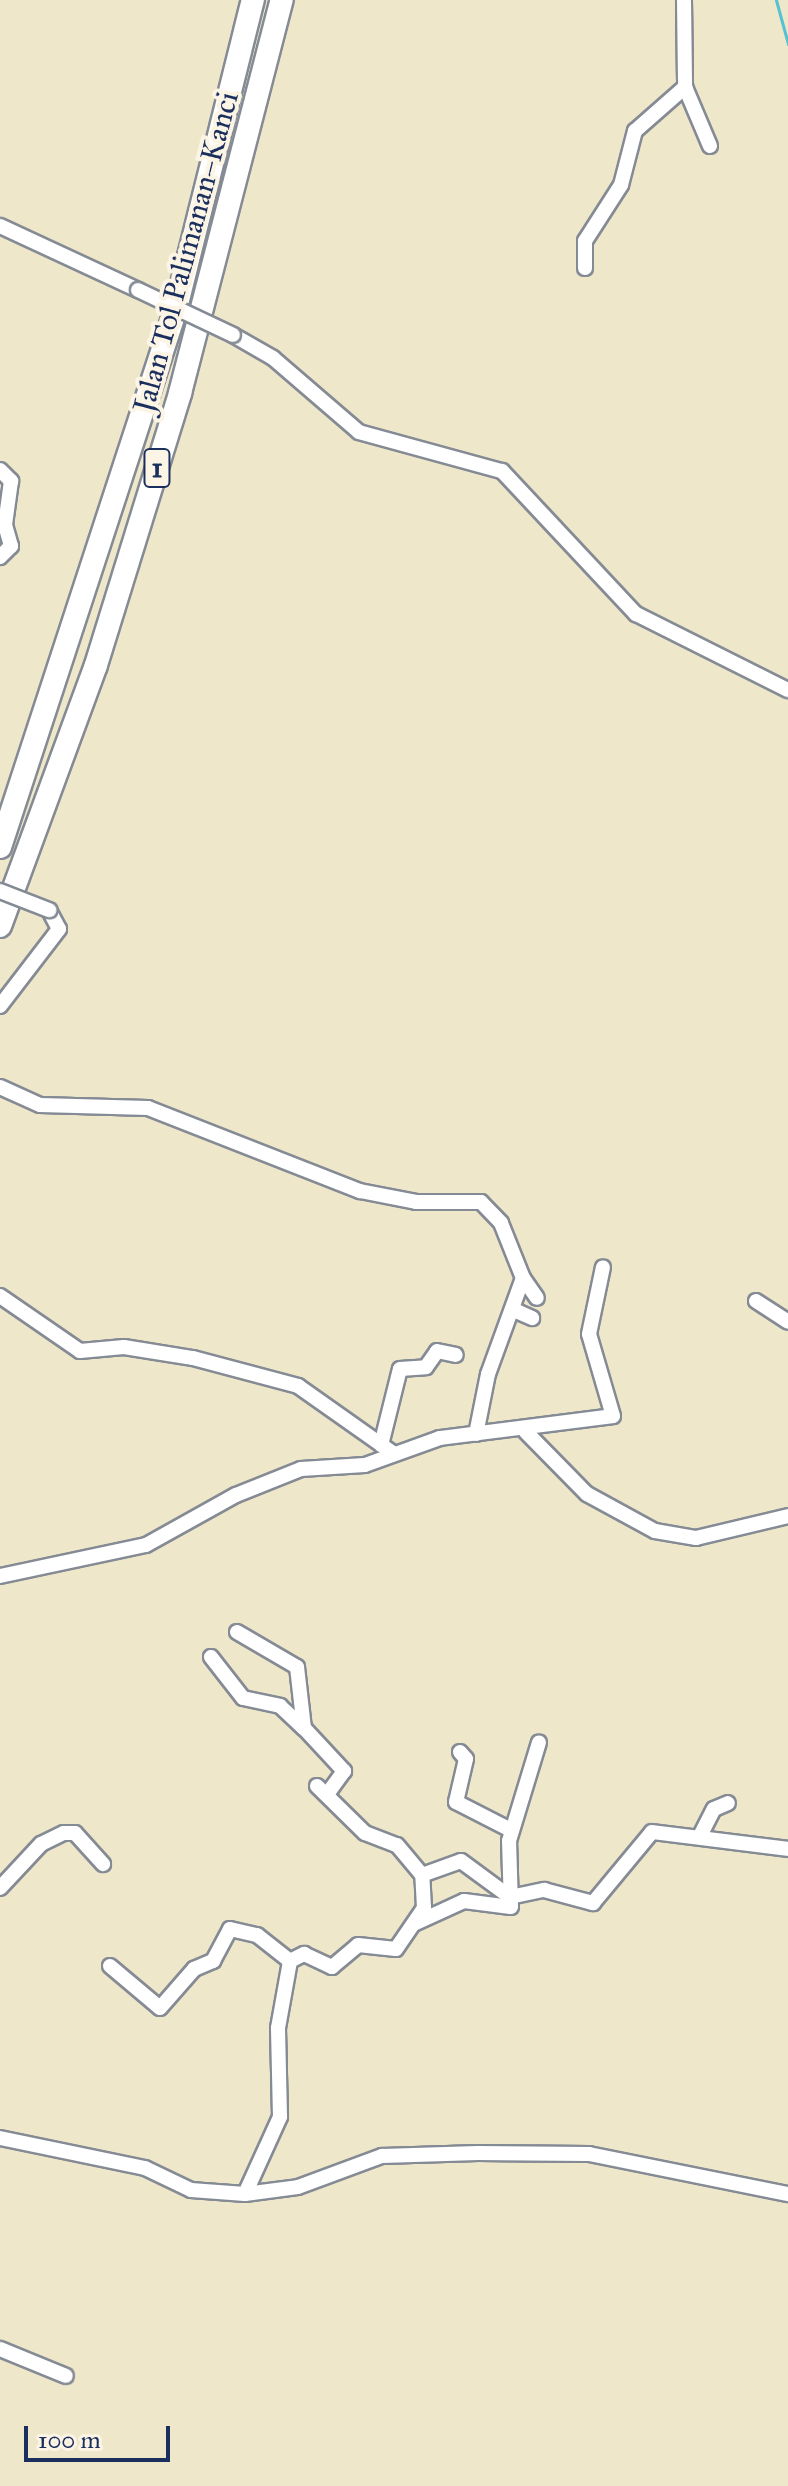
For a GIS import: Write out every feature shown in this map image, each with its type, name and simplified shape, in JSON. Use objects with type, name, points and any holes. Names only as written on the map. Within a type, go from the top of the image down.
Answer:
[{"type":"highway","name":"Jalan Tol Palimanan–Kanci","points":[[0,847],[175,312],[253,0]]},
{"type":"highway","name":"Jalan Tol Palimanan–Kanci","points":[[0,926],[91,680],[180,393],[282,0]]},
{"type":"street","points":[[684,0],[685,87],[710,146]]},
{"type":"street","points":[[585,268],[585,241],[621,185],[635,131],[685,87]]},
{"type":"street","points":[[0,226],[233,335],[273,358],[359,432],[502,471],[636,614],[788,690]]},
{"type":"street","points":[[0,470],[11,481],[2,526],[11,549],[0,557]]},
{"type":"street","points":[[0,891],[49,910],[59,929],[0,1006]]},
{"type":"street","points":[[0,1087],[40,1105],[148,1108],[360,1191],[416,1202],[481,1202],[501,1223],[523,1278],[537,1298]]},
{"type":"street","points":[[0,1576],[146,1545],[272,1477],[365,1465],[387,1449],[476,1434],[526,1432],[615,1413],[596,1377],[589,1334],[603,1267]]},
{"type":"street","points":[[476,1434],[488,1374],[514,1310],[523,1278]]},
{"type":"street","points":[[0,1296],[80,1351],[124,1347],[193,1358],[298,1386],[387,1449]]},
{"type":"street","points":[[756,1301],[788,1322]]},
{"type":"street","points":[[514,1310],[532,1318]]},
{"type":"street","points":[[387,1449],[401,1366],[426,1367],[437,1351],[456,1355]]},
{"type":"street","points":[[526,1432],[587,1494],[655,1531],[696,1538],[788,1516]]},
{"type":"street","points":[[237,1632],[295,1663],[304,1728]]},
{"type":"street","points":[[211,1657],[243,1698],[280,1706],[304,1728],[344,1771],[322,1790],[365,1833],[396,1844],[422,1875],[426,1900],[416,1923],[392,1951],[358,1945],[332,1967],[304,1954],[290,1961]]},
{"type":"street","points":[[416,1923],[464,1901],[509,1908],[511,1830],[539,1742]]},
{"type":"street","points":[[460,1752],[466,1759],[456,1802],[511,1830]]},
{"type":"street","points":[[700,1836],[714,1809],[728,1803]]},
{"type":"street","points":[[0,1888],[41,1844],[64,1833],[75,1833],[103,1864]]},
{"type":"street","points":[[422,1875],[461,1861],[510,1897],[544,1890],[598,1902],[644,1835],[700,1836],[788,1849]]},
{"type":"street","points":[[110,1966],[160,2008],[194,1969],[213,1961],[230,1929],[257,1935],[290,1961]]},
{"type":"street","points":[[245,2194],[280,2117],[278,2028],[290,1961]]},
{"type":"street","points":[[0,2138],[145,2168],[191,2190],[245,2194],[298,2187],[382,2156],[507,2153],[589,2154],[788,2194]]},
{"type":"street","points":[[0,2349],[66,2376]]},
{"type":"waterway","points":[[776,0],[788,44]]}]
